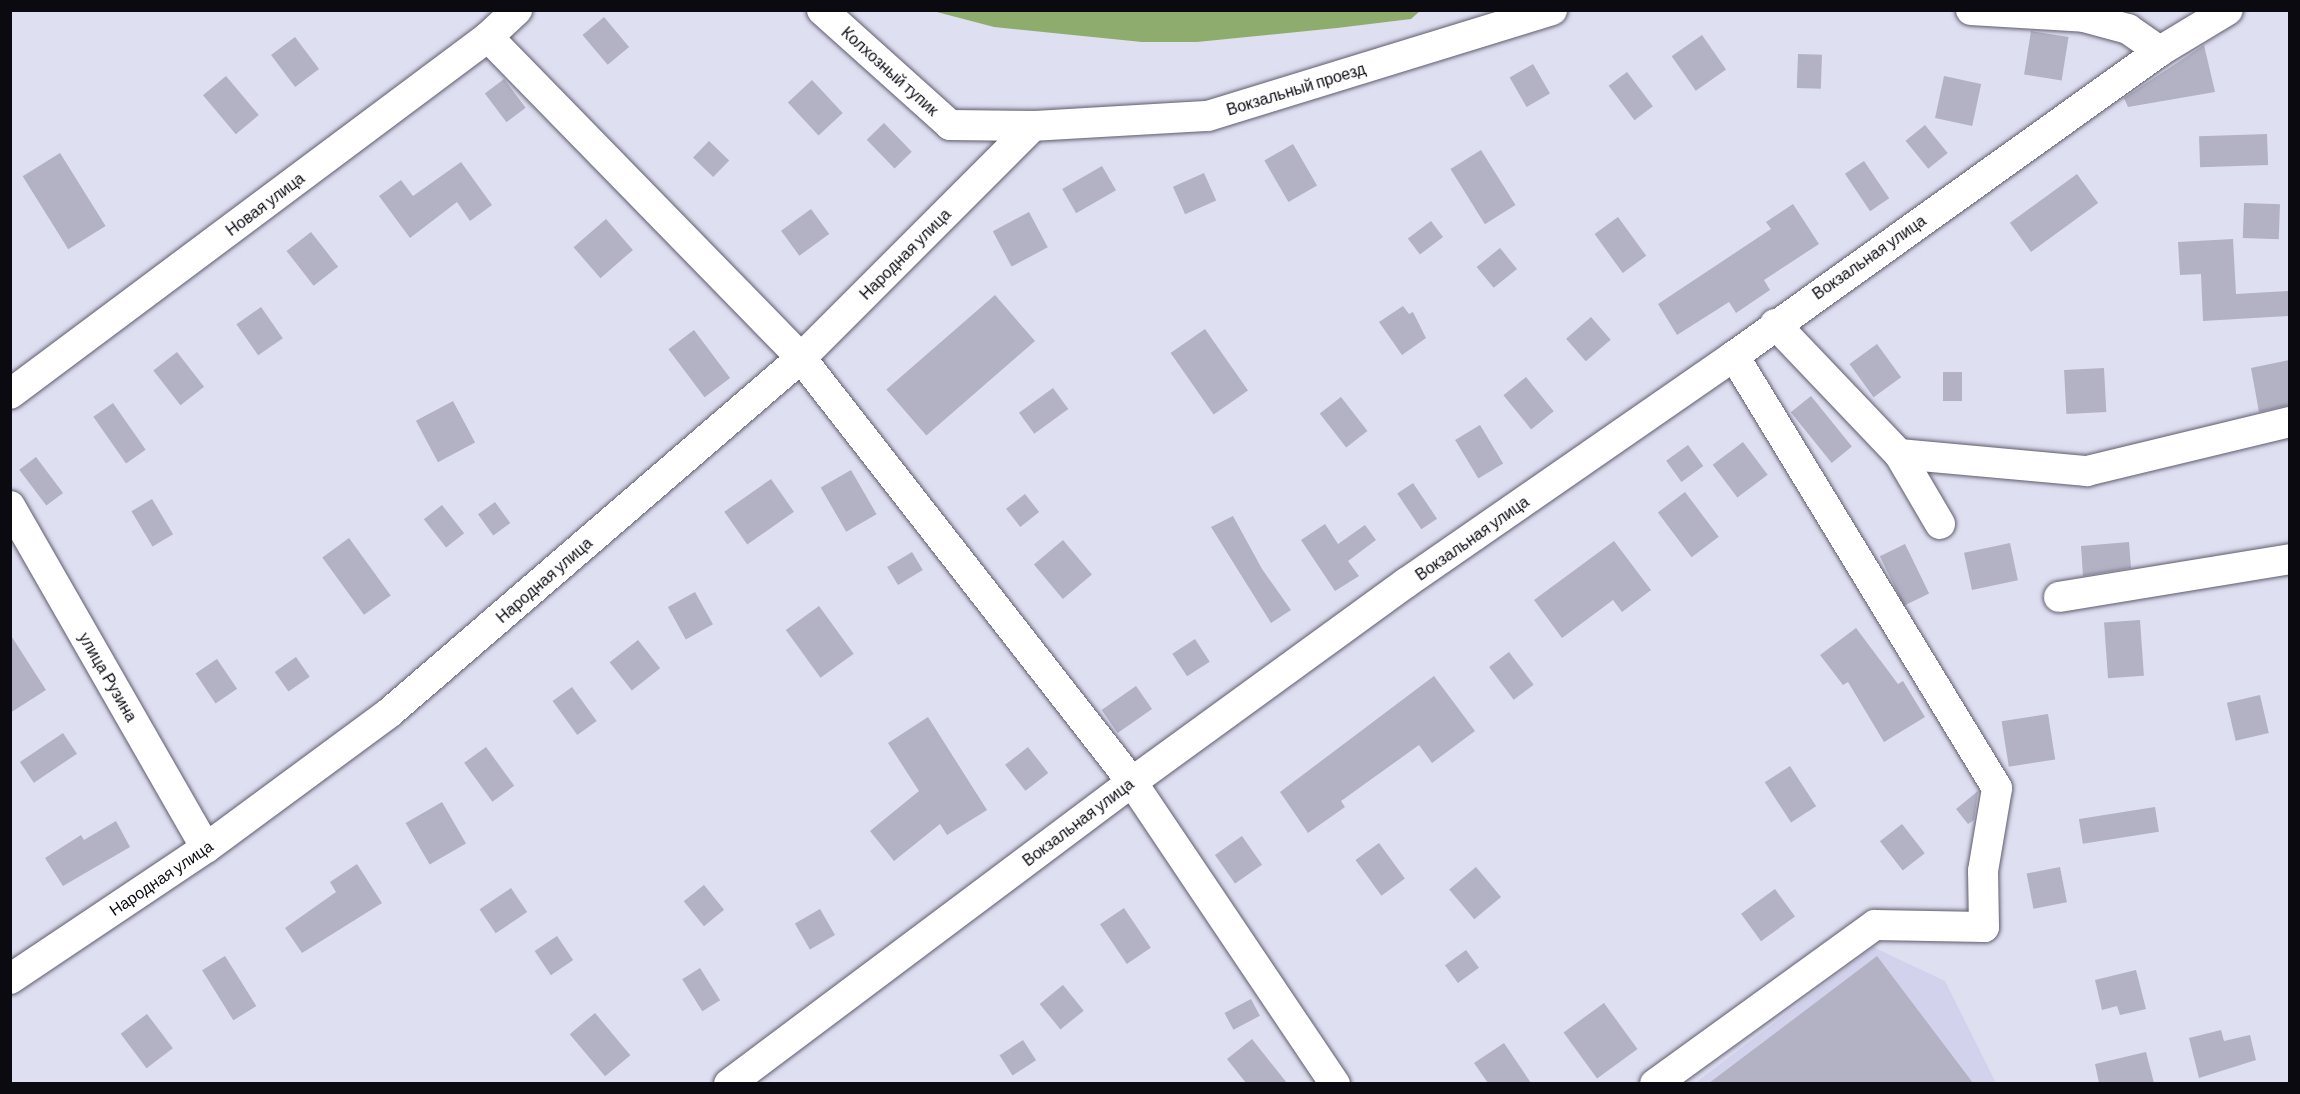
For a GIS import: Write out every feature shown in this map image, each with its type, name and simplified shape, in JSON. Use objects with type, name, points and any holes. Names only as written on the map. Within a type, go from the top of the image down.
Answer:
[{"type":"street","name":"Новая улица","points":[[10,394],[489,38],[517,10]]},
{"type":"street","name":"Колхозный тупик","points":[[822,10],[950,125],[1033,126]]},
{"type":"street","name":"Вокзальный проезд","points":[[1033,126],[1208,116],[1552,10]]},
{"type":"street","points":[[1971,10],[2083,14],[2128,29],[2160,51]]},
{"type":"street","name":"Вокзальная улица","points":[[729,1083],[1132,782],[1406,583],[1734,356],[1775,324],[2160,51],[2228,10]]},
{"type":"street","points":[[489,38],[801,358],[1132,782],[1335,1083]]},
{"type":"street","name":"Народная улица","points":[[10,979],[206,848],[389,713],[801,358],[1033,126]]},
{"type":"street","points":[[1775,324],[1899,454],[1940,524]]},
{"type":"street","points":[[1654,1083],[1875,924],[1984,927],[1983,871],[1997,788],[1734,356]]},
{"type":"street","points":[[1899,454],[2087,471],[2289,422]]},
{"type":"street","name":"улица Рузина","points":[[10,506],[206,848]]},
{"type":"street","points":[[2058,597],[2289,559]]},
{"type":"shaded area","points":[[933,11],[1420,11],[1411,19],[1337,28],[1197,42],[1142,42],[994,27]]},
{"type":"shaded area","points":[[1873,947],[1945,981],[1996,1083],[1694,1084]]},
{"type":"building","points":[[604,17],[629,47],[608,65],[583,35]]},
{"type":"building","points":[[2031,31],[2069,37],[2062,80],[2024,74]]},
{"type":"building","points":[[1702,35],[1726,69],[1696,91],[1672,56]]},
{"type":"building","points":[[295,37],[319,69],[295,87],[271,55]]},
{"type":"building","points":[[2204,45],[2215,92],[2128,107],[2124,98]]},
{"type":"building","points":[[1798,54],[1822,55],[1821,89],[1797,88]]},
{"type":"building","points":[[1533,64],[1550,93],[1527,107],[1510,78]]},
{"type":"building","points":[[1627,72],[1653,106],[1635,120],[1609,86]]},
{"type":"building","points":[[226,76],[259,115],[236,134],[203,95]]},
{"type":"building","points":[[1944,76],[1981,84],[1972,126],[1935,118]]},
{"type":"building","points":[[504,79],[526,108],[506,122],[485,93]]},
{"type":"building","points":[[812,80],[843,113],[819,135],[788,103]]},
{"type":"building","points":[[884,123],[912,152],[895,168],[867,140]]},
{"type":"building","points":[[1925,125],[1948,153],[1928,169],[1906,141]]},
{"type":"building","points":[[2267,134],[2268,165],[2200,167],[2199,136]]},
{"type":"building","points":[[709,141],[729,160],[713,177],[693,158]]},
{"type":"building","points":[[1293,144],[1317,186],[1288,202],[1264,160]]},
{"type":"building","points":[[1481,150],[1515,205],[1485,224],[1450,169]]},
{"type":"building","points":[[60,153],[106,226],[68,249],[23,176]]},
{"type":"building","points":[[1864,161],[1889,198],[1870,211],[1845,174]]},
{"type":"building","points":[[461,162],[492,205],[470,221],[457,202],[410,238],[379,196],[401,180],[413,196]]},
{"type":"building","points":[[1102,166],[1116,190],[1076,213],[1062,189]]},
{"type":"building","points":[[1204,173],[1216,200],[1185,214],[1173,187]]},
{"type":"building","points":[[2077,174],[2098,203],[2031,252],[2010,223]]},
{"type":"building","points":[[2244,203],[2280,204],[2279,239],[2243,238]]},
{"type":"building","points":[[1793,204],[1819,244],[1764,280],[1770,290],[1736,313],[1729,302],[1677,335],[1658,304],[1771,229],[1766,222]]},
{"type":"building","points":[[811,209],[829,234],[799,256],[781,231]]},
{"type":"building","points":[[1029,212],[1048,247],[1012,267],[993,231]]},
{"type":"building","points":[[1618,217],[1646,256],[1623,273],[1595,234]]},
{"type":"building","points":[[606,219],[633,250],[600,278],[574,247]]},
{"type":"building","points":[[1431,221],[1443,237],[1420,254],[1408,238]]},
{"type":"building","points":[[311,232],[338,267],[314,286],[287,251]]},
{"type":"building","points":[[2233,239],[2236,294],[2289,291],[2289,316],[2203,321],[2201,274],[2180,275],[2178,242]]},
{"type":"building","points":[[1500,248],[1517,269],[1494,288],[1477,267]]},
{"type":"building","points":[[995,295],[1035,341],[926,436],[886,389]]},
{"type":"building","points":[[1403,306],[1409,314],[1413,312],[1426,338],[1402,355],[1379,322]]},
{"type":"building","points":[[261,307],[283,338],[258,355],[236,324]]},
{"type":"building","points":[[1591,317],[1611,340],[1586,361],[1566,339]]},
{"type":"building","points":[[1205,329],[1248,390],[1214,415],[1171,353]]},
{"type":"building","points":[[694,330],[730,378],[705,397],[668,349]]},
{"type":"building","points":[[1877,344],[1901,377],[1874,397],[1849,364]]},
{"type":"building","points":[[177,352],[204,387],[180,405],[153,370]]},
{"type":"building","points":[[2289,360],[2289,405],[2259,412],[2251,368]]},
{"type":"building","points":[[2104,368],[2106,412],[2066,414],[2064,370]]},
{"type":"building","points":[[1943,372],[1962,372],[1962,401],[1943,401]]},
{"type":"building","points":[[1526,377],[1554,411],[1531,429],[1503,395]]},
{"type":"building","points":[[1053,388],[1068,409],[1034,434],[1019,413]]},
{"type":"building","points":[[1811,396],[1852,447],[1832,463],[1791,412]]},
{"type":"building","points":[[1341,397],[1367,431],[1346,448],[1320,414]]},
{"type":"building","points":[[453,401],[475,442],[438,462],[416,421]]},
{"type":"building","points":[[113,403],[146,450],[126,463],[93,417]]},
{"type":"building","points":[[1480,425],[1503,464],[1478,479],[1455,440]]},
{"type":"building","points":[[1743,442],[1768,475],[1737,498],[1713,465]]},
{"type":"building","points":[[1688,445],[1703,466],[1681,482],[1666,461]]},
{"type":"building","points":[[36,457],[63,493],[46,506],[19,470]]},
{"type":"building","points":[[851,470],[876,514],[846,532],[821,487]]},
{"type":"building","points":[[771,479],[794,512],[747,544],[724,512]]},
{"type":"building","points":[[1413,483],[1437,519],[1421,529],[1397,494]]},
{"type":"building","points":[[1685,492],[1719,537],[1692,557],[1658,512]]},
{"type":"building","points":[[1025,494],[1039,512],[1020,527],[1006,509]]},
{"type":"building","points":[[152,499],[173,534],[153,547],[131,511]]},
{"type":"building","points":[[495,502],[510,523],[493,535],[478,514]]},
{"type":"building","points":[[442,505],[464,533],[446,548],[424,519]]},
{"type":"building","points":[[1233,516],[1262,569],[1291,610],[1271,623],[1211,527]]},
{"type":"building","points":[[1325,524],[1338,544],[1365,525],[1376,540],[1348,561],[1359,576],[1335,591],[1301,540]]},
{"type":"building","points":[[349,538],[391,595],[364,615],[322,557]]},
{"type":"building","points":[[1063,540],[1092,574],[1063,599],[1034,564]]},
{"type":"building","points":[[1614,541],[1651,590],[1622,612],[1613,600],[1562,638],[1534,600]]},
{"type":"building","points":[[2129,542],[2131,568],[2083,576],[2081,546]]},
{"type":"building","points":[[2010,543],[2018,580],[1972,590],[1964,553]]},
{"type":"building","points":[[1905,544],[1929,593],[1904,606],[1880,556]]},
{"type":"building","points":[[912,552],[923,570],[898,585],[887,567]]},
{"type":"building","points":[[695,592],[713,624],[686,639],[668,607]]},
{"type":"building","points":[[819,606],[854,654],[821,678],[786,630]]},
{"type":"building","points":[[2140,620],[2144,676],[2108,678],[2104,623]]},
{"type":"building","points":[[1856,628],[1898,684],[1903,681],[1925,717],[1884,742],[1848,682],[1843,685],[1820,655]]},
{"type":"building","points":[[10,634],[46,690],[10,713]]},
{"type":"building","points":[[1195,639],[1210,662],[1187,676],[1172,654]]},
{"type":"building","points":[[638,640],[660,668],[632,691],[610,662]]},
{"type":"building","points":[[1509,652],[1534,685],[1514,700],[1489,667]]},
{"type":"building","points":[[296,657],[310,677],[288,692],[275,672]]},
{"type":"building","points":[[217,659],[237,689],[216,703],[195,674]]},
{"type":"building","points":[[1434,676],[1475,731],[1432,763],[1419,745],[1341,801],[1345,807],[1308,833],[1280,792]]},
{"type":"building","points":[[1136,686],[1152,709],[1118,733],[1102,710]]},
{"type":"building","points":[[572,687],[597,721],[577,735],[553,701]]},
{"type":"building","points":[[2260,695],[2269,733],[2236,741],[2227,703]]},
{"type":"building","points":[[2048,714],[2055,759],[2009,767],[2002,721]]},
{"type":"building","points":[[928,717],[987,810],[947,835],[940,824],[894,861],[870,831],[919,791],[888,743]]},
{"type":"building","points":[[63,733],[77,754],[34,783],[20,762]]},
{"type":"building","points":[[486,747],[514,786],[492,802],[464,763]]},
{"type":"building","points":[[1028,747],[1048,773],[1025,791],[1005,765]]},
{"type":"building","points":[[1790,766],[1816,806],[1791,823],[1765,782]]},
{"type":"building","points":[[1978,791],[1974,820],[1968,824],[1956,809]]},
{"type":"building","points":[[442,802],[466,844],[430,865],[406,823]]},
{"type":"building","points":[[2155,807],[2159,832],[2083,844],[2079,819]]},
{"type":"building","points":[[116,821],[130,847],[63,886],[45,858],[81,835],[84,840]]},
{"type":"building","points":[[1902,824],[1925,853],[1903,870],[1880,841]]},
{"type":"building","points":[[1242,836],[1262,865],[1235,884],[1215,855]]},
{"type":"building","points":[[1379,843],[1405,879],[1381,896],[1356,860]]},
{"type":"building","points":[[357,864],[382,903],[302,953],[285,928],[336,892],[330,882]]},
{"type":"building","points":[[1476,867],[1501,897],[1474,919],[1449,889]]},
{"type":"building","points":[[2060,867],[2067,902],[2033,909],[2027,873]]},
{"type":"building","points":[[704,885],[724,910],[704,926],[684,901]]},
{"type":"building","points":[[511,888],[527,912],[496,933],[479,909]]},
{"type":"building","points":[[1775,889],[1795,917],[1761,941],[1741,914]]},
{"type":"building","points":[[1124,908],[1151,948],[1127,964],[1100,924]]},
{"type":"building","points":[[820,909],[835,935],[810,949],[795,923]]},
{"type":"building","points":[[557,936],[573,960],[551,975],[535,951]]},
{"type":"building","points":[[1466,950],[1479,968],[1458,983],[1445,965]]},
{"type":"building","points":[[225,956],[256,1006],[233,1020],[202,970]]},
{"type":"building","points":[[1877,956],[1973,1083],[1709,1083],[1815,1003]]},
{"type":"building","points":[[700,968],[720,1000],[702,1011],[682,979]]},
{"type":"building","points":[[2136,970],[2146,1009],[2120,1015],[2117,1006],[2102,1010],[2095,980]]},
{"type":"building","points":[[1063,985],[1084,1011],[1060,1030],[1040,1004]]},
{"type":"building","points":[[1251,999],[1260,1016],[1233,1030],[1225,1013]]},
{"type":"building","points":[[1604,1003],[1638,1049],[1597,1079],[1564,1032]]},
{"type":"building","points":[[595,1013],[630,1055],[605,1076],[570,1034]]},
{"type":"building","points":[[147,1014],[173,1048],[147,1068],[121,1034]]},
{"type":"building","points":[[2221,1030],[2224,1041],[2250,1035],[2256,1060],[2199,1078],[2189,1038]]},
{"type":"building","points":[[1252,1039],[1287,1083],[1246,1083],[1227,1059]]},
{"type":"building","points":[[1023,1040],[1036,1060],[1013,1075],[1000,1055]]},
{"type":"building","points":[[1504,1043],[1531,1083],[1488,1083],[1474,1063]]},
{"type":"building","points":[[2146,1052],[2154,1083],[2099,1083],[2095,1064]]}]
